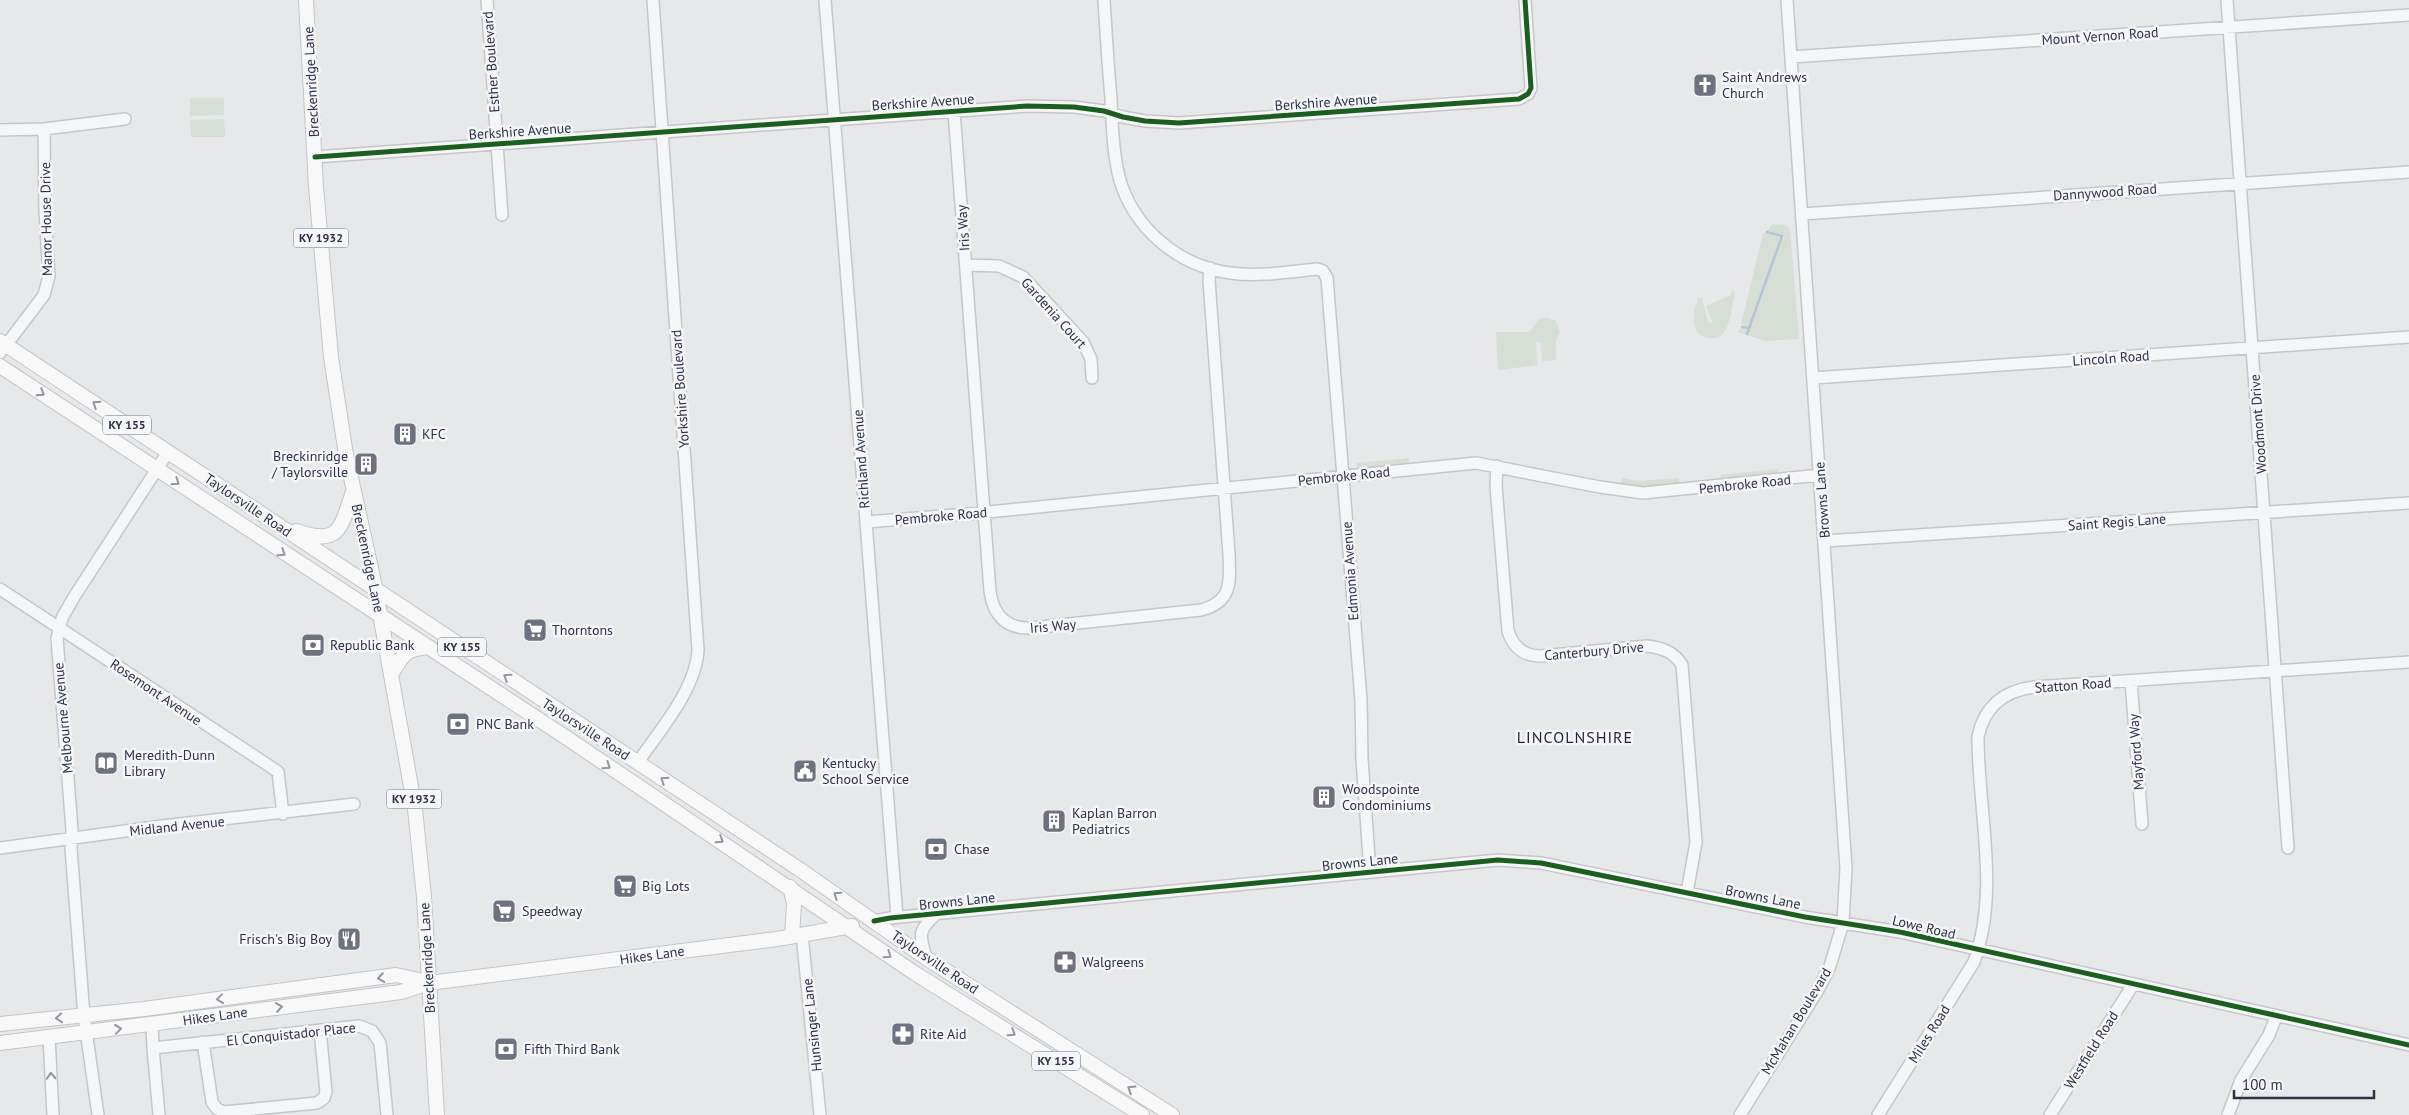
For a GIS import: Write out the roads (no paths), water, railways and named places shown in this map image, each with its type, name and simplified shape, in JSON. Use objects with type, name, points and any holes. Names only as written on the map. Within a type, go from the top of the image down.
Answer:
[{"type":"main road","name":"Breckenridge Lane","points":[[306,0],[315,157],[331,357],[353,492],[376,590],[418,828],[437,1115]]},
{"type":"main road","name":"Taylorsville Road","points":[[2,346],[168,452],[638,762],[926,958],[1172,1115]]},
{"type":"main road","name":"Taylorsville Road","points":[[0,366],[284,554],[429,647],[790,887],[916,974],[1142,1115]]},
{"type":"main road","points":[[279,526],[314,538],[325,538],[334,534],[341,524],[353,492]]},
{"type":"main road","points":[[392,673],[402,656],[411,649],[429,647]]},
{"type":"main road","points":[[790,887],[794,904],[797,935]]},
{"type":"main road","name":"Hikes Lane","points":[[0,1043],[401,992],[429,983],[797,935],[874,921]]},
{"type":"main road","name":"Hikes Lane","points":[[0,1024],[84,1016],[396,975],[429,983]]},
{"type":"street","name":"Esther Boulevard","points":[[487,0],[502,215]]},
{"type":"street","name":"Yorkshire Boulevard","points":[[638,762],[689,685],[696,670],[698,650],[653,0]]},
{"type":"street","name":"Richland Avenue","points":[[826,0],[897,917]]},
{"type":"street","points":[[1104,0],[1112,113],[1119,178],[1136,214],[1166,247],[1191,262],[1210,268]]},
{"type":"street","name":"Berkshire Avenue","points":[[315,157],[1049,105],[1112,113],[1145,121],[1187,123],[1519,99],[1525,97],[1530,92],[1531,79],[1525,0]]},
{"type":"street","name":"Browns Lane","points":[[874,921],[897,917],[1515,860],[1541,863],[1843,923],[1846,868],[1788,0]]},
{"type":"street","name":"Woodmont Drive","points":[[2227,0],[2288,848]]},
{"type":"street","name":"Mount Vernon Road","points":[[1791,58],[2409,15]]},
{"type":"street","name":"Iris Way","points":[[954,111],[990,592],[994,610],[1008,624],[1021,629],[1201,610],[1216,605],[1224,597],[1230,580],[1208,280],[1210,268]]},
{"type":"street","points":[[0,130],[44,129],[124,119]]},
{"type":"street","name":"Manor House Drive","points":[[2,346],[44,295],[49,276],[45,212],[44,129]]},
{"type":"street","name":"Dannywood Road","points":[[1802,214],[2409,172]]},
{"type":"street","name":"Gardenia Court","points":[[966,265],[999,266],[1023,276],[1084,342],[1091,359],[1092,378]]},
{"type":"street","name":"Edmonia Avenue","points":[[1210,268],[1245,274],[1323,271],[1327,278],[1361,700],[1362,759],[1370,872]]},
{"type":"street","name":"Lincoln Road","points":[[1813,378],[2409,337]]},
{"type":"street","name":"Melbourne Avenue","points":[[98,1115],[84,1016],[56,645],[59,626],[74,597],[168,452]]},
{"type":"street","name":"Pembroke Road","points":[[866,522],[984,513],[1476,463],[1600,487],[1643,493],[1820,475]]},
{"type":"street","name":"Canterbury Drive","points":[[1497,466],[1496,486],[1508,631],[1517,648],[1528,655],[1541,656],[1648,646],[1659,647],[1674,654],[1682,665],[1696,842],[1687,893]]},
{"type":"street","name":"Saint Regis Lane","points":[[1825,541],[2409,503]]},
{"type":"street","name":"Rosemont Avenue","points":[[0,589],[59,626],[278,772],[283,814]]},
{"type":"street","name":"Statton Road","points":[[1978,951],[1984,924],[1987,889],[1978,746],[1981,725],[1986,713],[2004,695],[2022,688],[2409,662]]},
{"type":"street","name":"Mayford Way","points":[[2131,681],[2142,824]]},
{"type":"street","name":"Midland Avenue","points":[[0,848],[162,826],[283,814],[354,804]]},
{"type":"street","points":[[926,958],[921,932],[922,927],[935,915]]},
{"type":"street","name":"Lowe Road","points":[[1843,923],[1900,932],[1978,951],[2409,1045]]},
{"type":"street","name":"McMahan Boulevard","points":[[1740,1115],[1818,990],[1830,966],[1843,923]]},
{"type":"street","name":"Hunsinger Lane","points":[[797,935],[820,1115]]},
{"type":"street","name":"Miles Road","points":[[1878,1115],[1974,962],[1978,951]]},
{"type":"street","name":"Westfield Road","points":[[2050,1115],[2132,985]]},
{"type":"street","points":[[2228,1115],[2241,1080],[2269,1035],[2276,1017]]},
{"type":"street","points":[[152,1024],[159,1115]]},
{"type":"street","name":"El Conquistador Place","points":[[153,1048],[359,1026],[372,1031],[377,1037],[381,1049],[387,1115]]},
{"type":"street","points":[[203,1042],[212,1102],[217,1109],[224,1112],[317,1103],[324,1098],[326,1092],[320,1030]]},
{"type":"street","points":[[49,1037],[53,1115]]},
{"type":"waterway","points":[[1767,232],[1782,236]]},
{"type":"waterway","points":[[1747,334],[1782,236]]},
{"type":"waterway","points":[[1742,327],[1749,328]]},
{"type":"place","name":"Saint Andrews Church","points":[[1705,85]]},
{"type":"place","name":"KFC","points":[[405,434]]},
{"type":"place","name":"Breckinridge / Taylorsville","points":[[366,464]]},
{"type":"place","name":"Thorntons","points":[[535,630]]},
{"type":"place","name":"Republic Bank","points":[[313,645]]},
{"type":"place","name":"PNC Bank","points":[[458,724]]},
{"type":"place","name":"Meredith-Dunn Library","points":[[106,763]]},
{"type":"place","name":"Kentucky School Service","points":[[805,771]]},
{"type":"place","name":"Woodspointe Condominiums","points":[[1324,797]]},
{"type":"place","name":"Kaplan Barron Pediatrics","points":[[1054,821]]},
{"type":"place","name":"Chase","points":[[936,849]]},
{"type":"place","name":"Big Lots","points":[[625,886]]},
{"type":"place","name":"Speedway","points":[[504,911]]},
{"type":"place","name":"Frisch's Big Boy","points":[[349,939]]},
{"type":"place","name":"Walgreens","points":[[1065,962]]},
{"type":"place","name":"Rite Aid","points":[[903,1034]]},
{"type":"place","name":"Fifth Third Bank","points":[[506,1049]]},
{"type":"district","name":"LINCOLNSHIRE","points":[[1575,737]]}]
